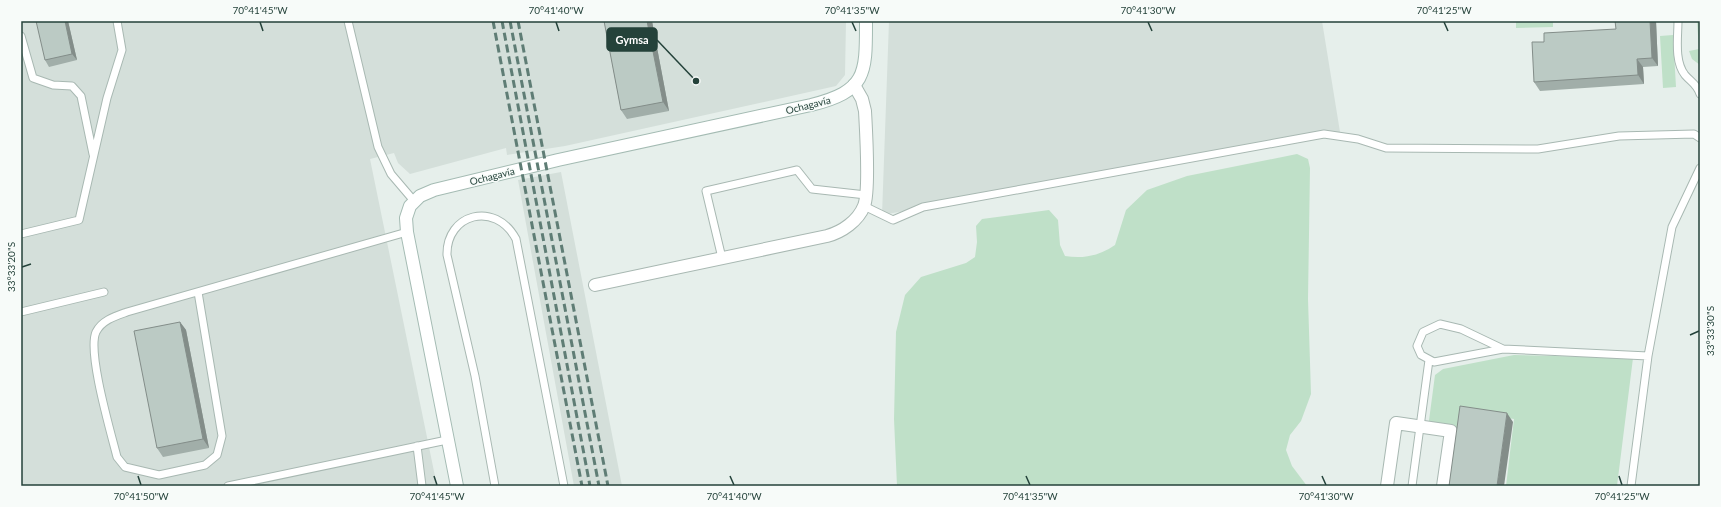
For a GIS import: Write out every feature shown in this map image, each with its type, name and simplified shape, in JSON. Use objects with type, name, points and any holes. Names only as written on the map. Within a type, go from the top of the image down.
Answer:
[{"type":"main road","name":"Ochagavía","points":[[414,201],[427,192],[498,174],[830,100],[847,92],[854,85],[864,70],[866,63],[866,21]]},
{"type":"main road","points":[[595,285],[834,234],[852,223],[865,201],[865,111],[862,99],[854,85]]},
{"type":"main road","points":[[414,201],[406,218],[407,232],[457,486]]},
{"type":"main road","points":[[1387,486],[1396,423],[1451,431],[1443,486]]},
{"type":"lane","points":[[21,234],[79,220],[107,98],[122,50],[117,21]]},
{"type":"lane","points":[[348,21],[378,146],[391,174],[414,201]]},
{"type":"lane","points":[[1678,21],[1678,58],[1684,74],[1699,85],[1700,94]]},
{"type":"lane","points":[[21,36],[34,78],[54,85],[72,86],[82,96],[94,158]]},
{"type":"lane","points":[[722,258],[706,191],[797,170],[812,189],[865,201],[893,220],[923,207],[1324,134],[1358,139],[1386,148],[1538,149],[1619,136],[1694,134],[1700,138]]},
{"type":"lane","points":[[1631,486],[1648,356],[1672,227],[1700,168]]},
{"type":"lane","points":[[495,486],[474,376],[447,255],[448,241],[455,229],[467,220],[483,216],[492,216],[499,220],[512,231],[516,239],[564,486]]},
{"type":"lane","points":[[198,292],[222,436],[217,455],[205,465],[159,474],[125,467],[117,457],[94,354],[96,332],[108,320],[127,312],[407,232]]},
{"type":"lane","points":[[21,312],[104,292]]},
{"type":"lane","points":[[1503,349],[1461,329],[1440,324],[1423,332],[1417,346],[1421,355],[1434,362],[1503,349],[1648,356]]},
{"type":"lane","points":[[1412,486],[1429,360]]},
{"type":"lane","points":[[228,486],[447,440]]},
{"type":"lane","points":[[417,446],[422,486]]},
{"type":"shaded area","points":[[21,21],[846,21],[845,75],[836,86],[565,146],[507,155],[506,148],[410,174],[398,163],[394,153],[370,159],[437,486],[21,486]]},
{"type":"shaded area","points":[[889,21],[1322,21],[1340,132],[882,215]]},
{"type":"shaded area","points":[[561,172],[622,486],[574,486],[518,180]]},
{"type":"green space","points":[[1516,21],[1553,21],[1553,27],[1516,28]]},
{"type":"green space","points":[[1697,21],[1700,21],[1700,65],[1692,59],[1689,51],[1699,49]]},
{"type":"green space","points":[[1673,35],[1676,87],[1663,88],[1660,36]]},
{"type":"green space","points":[[1297,154],[1308,159],[1310,168],[1308,299],[1311,394],[1301,421],[1290,435],[1286,450],[1292,466],[1307,486],[897,486],[894,419],[896,332],[905,295],[921,277],[966,263],[975,257],[977,242],[976,226],[982,219],[1049,210],[1058,220],[1060,245],[1065,256],[1091,256],[1103,252],[1115,245],[1126,210],[1147,190],[1187,176]]},
{"type":"green space","points":[[1514,355],[1633,358],[1617,486],[1506,486],[1514,419],[1466,412],[1462,432],[1428,428],[1435,375],[1443,369]]},
{"type":"building","points":[[36,21],[65,21],[72,54],[45,60]]},
{"type":"building","points":[[604,21],[647,21],[663,102],[621,110]]},
{"type":"building","points":[[1615,21],[1650,21],[1652,58],[1637,59],[1638,75],[1534,82],[1532,42],[1544,42],[1544,33],[1616,29]]},
{"type":"building","points":[[180,322],[203,439],[157,448],[134,331]]},
{"type":"building","points":[[1460,406],[1507,413],[1497,486],[1449,486]]},
{"type":"railway","points":[[493,21],[582,486]]},
{"type":"railway","points":[[502,21],[590,486]]},
{"type":"railway","points":[[510,21],[599,486]]},
{"type":"railway","points":[[518,21],[608,486]]},
{"type":"place","name":"Gymsa","points":[[696,81]]}]
